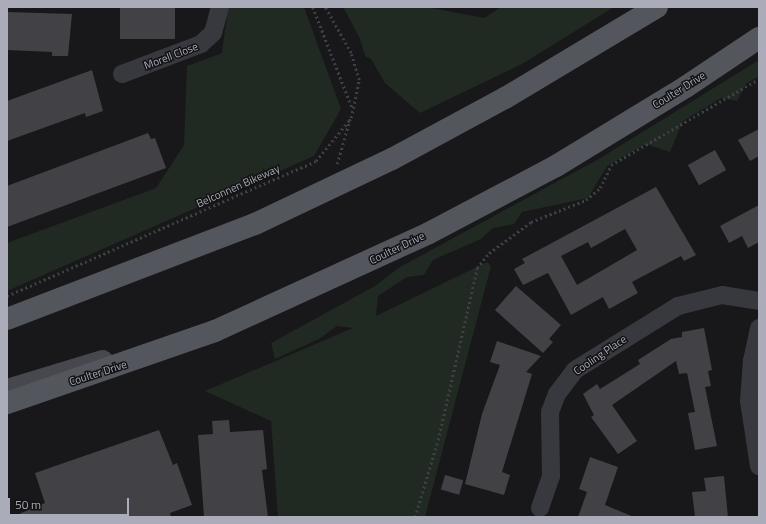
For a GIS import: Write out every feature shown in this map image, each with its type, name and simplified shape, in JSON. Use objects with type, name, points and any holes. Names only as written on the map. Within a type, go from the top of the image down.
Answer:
[{"type":"main road","points":[[11,317],[255,224],[331,188],[505,98],[656,7]]},
{"type":"main road","name":"Coulter Drive","points":[[7,403],[126,364],[293,298],[430,233],[556,166],[687,86],[759,38]]},
{"type":"main road","points":[[7,390],[97,360],[126,364]]},
{"type":"street","name":"Morell Close","points":[[122,74],[201,44],[213,33],[220,7]]},
{"type":"street","name":"Cooling Place","points":[[540,508],[551,476],[550,412],[556,394],[575,370],[678,306],[722,295],[759,301]]},
{"type":"street","points":[[759,328],[752,360],[759,466]]},
{"type":"path","points":[[313,7],[354,111]]},
{"type":"path","name":"Belconnen Bikeway","points":[[7,296],[316,161],[351,118],[354,111],[359,80],[351,53],[326,7]]},
{"type":"path","points":[[415,517],[438,440],[477,268],[489,253],[531,222],[586,200],[600,188],[610,165],[759,79]]},
{"type":"path","points":[[331,188],[351,118]]},
{"type":"shaded area","points":[[228,7],[304,7],[341,109],[314,156],[7,291],[7,243],[156,188],[184,145],[187,66],[222,53]]},
{"type":"shaded area","points":[[343,7],[427,7],[484,18],[501,7],[614,7],[522,64],[420,113],[385,83],[371,59],[365,56],[360,39]]},
{"type":"shaded area","points":[[759,60],[759,76],[746,84],[737,101],[721,98],[683,121],[670,152],[646,144],[607,166],[588,198],[522,212],[514,224],[493,228],[481,239],[433,260],[424,275],[407,277],[378,296],[376,316],[487,262],[491,266],[425,517],[278,517],[271,421],[205,391],[353,328],[337,326],[319,339],[275,359],[271,343],[375,286],[400,267],[597,160]]},
{"type":"building","points":[[120,7],[175,7],[175,39],[120,39]]},
{"type":"building","points":[[7,12],[72,14],[68,56],[52,56],[52,52],[7,50]]},
{"type":"building","points":[[92,70],[103,111],[86,117],[85,113],[7,141],[7,101]]},
{"type":"building","points":[[759,129],[759,156],[750,161],[738,140]]},
{"type":"building","points":[[148,133],[151,139],[155,138],[166,168],[7,227],[7,186]]},
{"type":"building","points":[[715,150],[726,170],[699,185],[688,165]]},
{"type":"building","points":[[656,187],[696,255],[684,261],[681,256],[632,282],[638,293],[609,309],[603,297],[571,315],[548,273],[523,285],[514,269],[525,263],[522,259]],"holes":[[[625,229],[637,250],[577,285],[561,256],[588,242],[591,248]]]},
{"type":"building","points":[[759,205],[759,242],[748,248],[742,236],[729,243],[720,226]]},
{"type":"building","points":[[516,286],[561,325],[549,339],[553,342],[543,353],[495,310]]},
{"type":"building","points":[[704,328],[712,370],[708,371],[711,386],[705,387],[717,446],[695,450],[688,413],[695,412],[687,373],[679,374],[676,361],[612,405],[637,441],[618,454],[591,417],[594,415],[583,394],[597,384],[600,389],[640,364],[638,360],[671,339],[682,337],[682,332]]},
{"type":"building","points":[[497,341],[541,356],[526,372],[532,374],[502,472],[510,475],[504,495],[465,484],[482,414],[500,365],[490,362]]},
{"type":"building","points":[[229,420],[230,432],[263,430],[267,469],[262,470],[268,517],[204,517],[198,435],[213,434],[212,421]]},
{"type":"building","points":[[159,430],[173,465],[177,463],[192,505],[170,513],[171,517],[12,517],[45,503],[35,473]]},
{"type":"building","points":[[590,457],[618,467],[605,505],[634,517],[578,517],[587,492],[579,489]]},
{"type":"building","points":[[445,475],[463,480],[459,495],[441,489]]},
{"type":"building","points":[[724,476],[728,517],[695,517],[692,492],[706,491],[704,478]]}]
